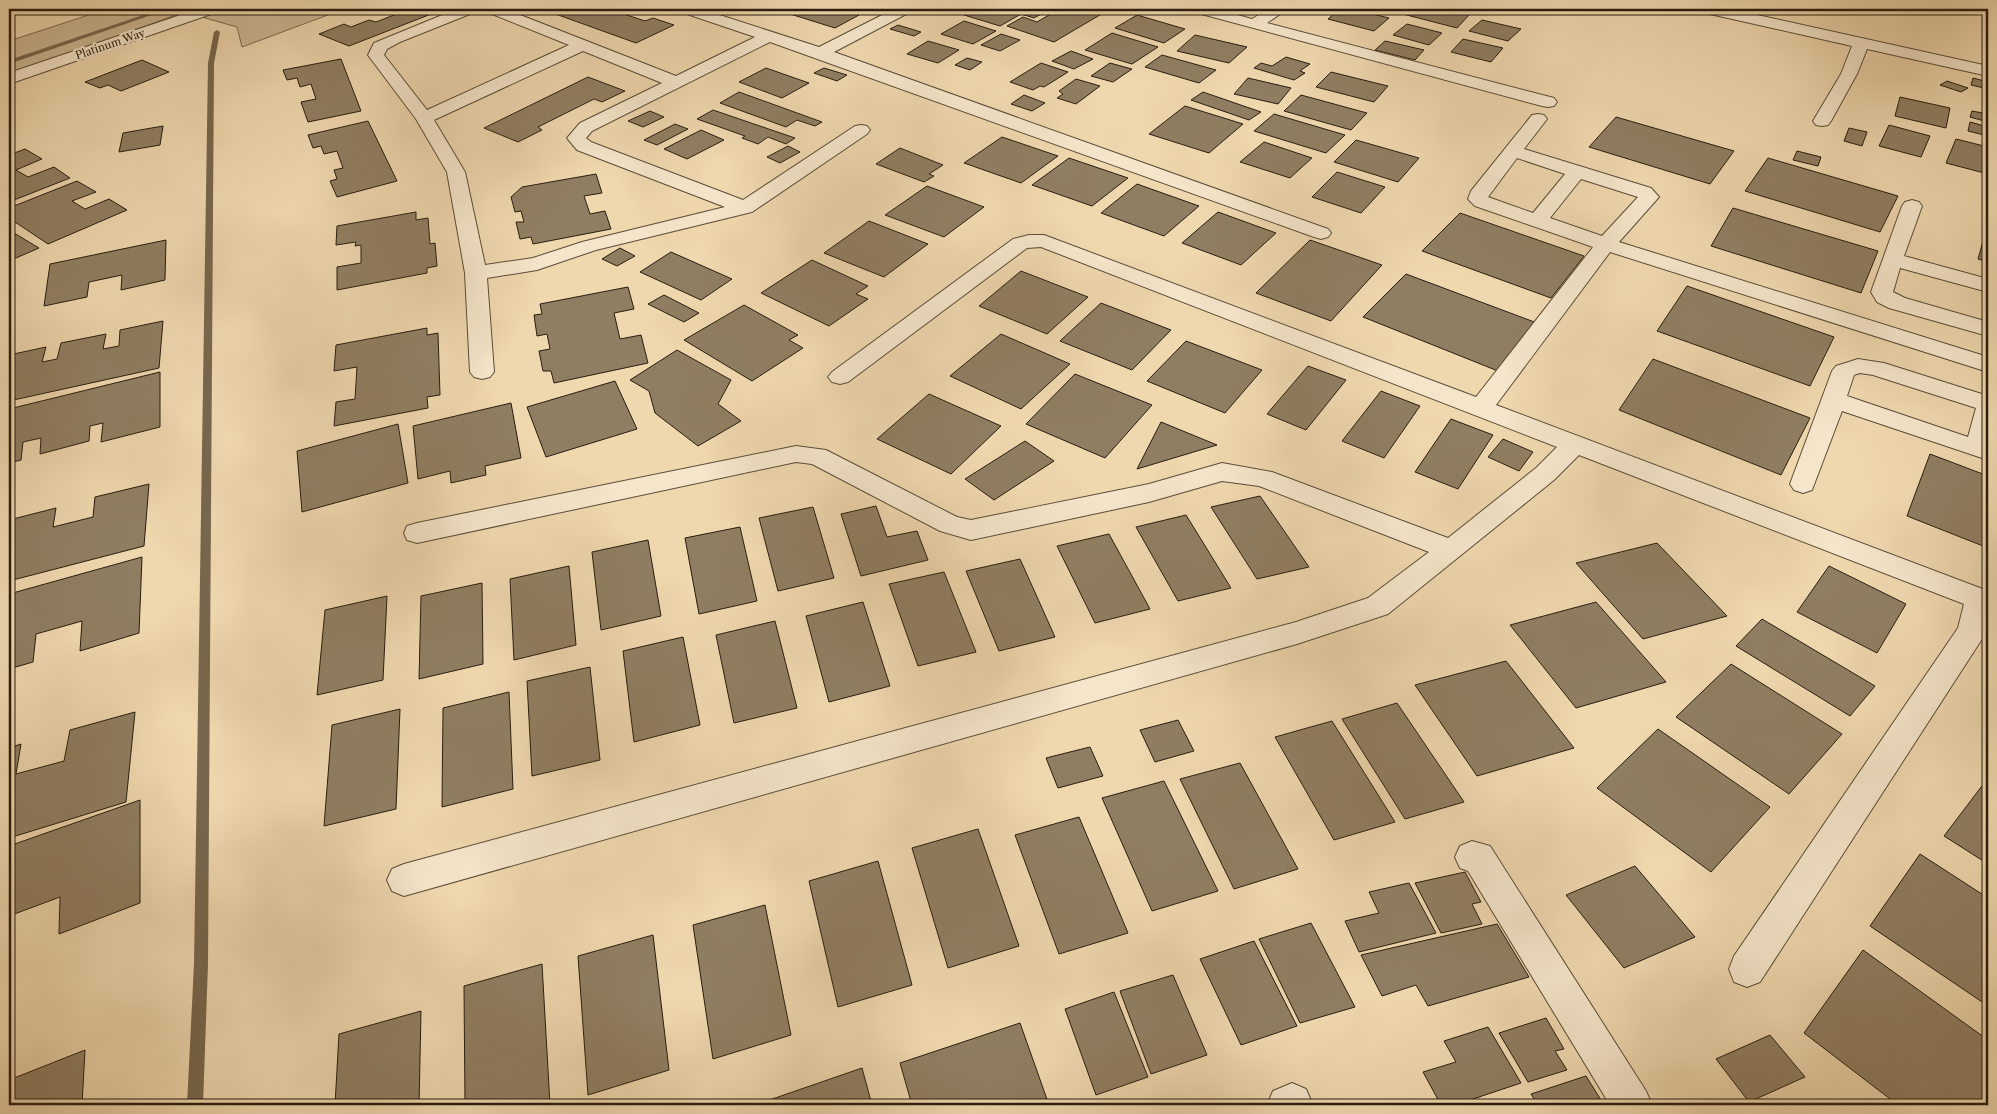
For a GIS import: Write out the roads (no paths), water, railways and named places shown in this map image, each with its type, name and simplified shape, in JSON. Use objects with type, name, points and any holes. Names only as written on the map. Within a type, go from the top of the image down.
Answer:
[{"type":"street","name":"Platinum Way","points":[[9,79],[212,9]]},
{"type":"street","points":[[470,9],[394,38],[380,46],[376,55],[424,118],[456,172],[476,273],[482,372]]},
{"type":"street","points":[[492,9],[676,82]]},
{"type":"street","points":[[686,9],[820,53],[1321,232]]},
{"type":"street","points":[[820,53],[905,9]]},
{"type":"street","points":[[1199,9],[1548,102]]},
{"type":"street","points":[[1254,24],[1278,9]]},
{"type":"street","points":[[1710,9],[1988,71]]},
{"type":"street","points":[[745,208],[584,146],[576,138],[586,127],[768,37]]},
{"type":"street","points":[[1822,121],[1849,74],[1862,42]]},
{"type":"street","points":[[424,118],[582,45]]},
{"type":"street","points":[[1538,119],[1478,195],[1478,199],[1482,202],[1606,244],[1988,365]]},
{"type":"street","points":[[476,273],[537,264],[589,246],[745,208],[861,130]]},
{"type":"street","points":[[1481,408],[1606,244],[1649,197],[1648,195],[1512,152]]},
{"type":"street","points":[[1537,221],[1577,172]]},
{"type":"street","points":[[1912,206],[1882,292],[1885,297],[1897,303],[1988,329]]},
{"type":"street","points":[[840,377],[1020,243],[1044,241],[1984,600],[1972,631],[1747,968]]},
{"type":"street","points":[[1892,259],[1988,286]]},
{"type":"street","points":[[1802,484],[1833,400],[1844,371],[1858,366],[1876,368],[1988,406],[1983,450],[1833,400]]},
{"type":"street","points":[[404,880],[1296,634],[1378,606],[1545,474],[1575,444]]},
{"type":"street","points":[[417,533],[796,454],[817,456],[949,524],[971,530],[1149,493],[1222,472],[1263,478],[1451,550]]},
{"type":"street","points":[[1472,858],[1478,856],[1632,1105]]},
{"type":"waterway","points":[[9,62],[166,9]]},
{"type":"waterway","points":[[195,1105],[201,964],[211,63],[217,32]]}]
